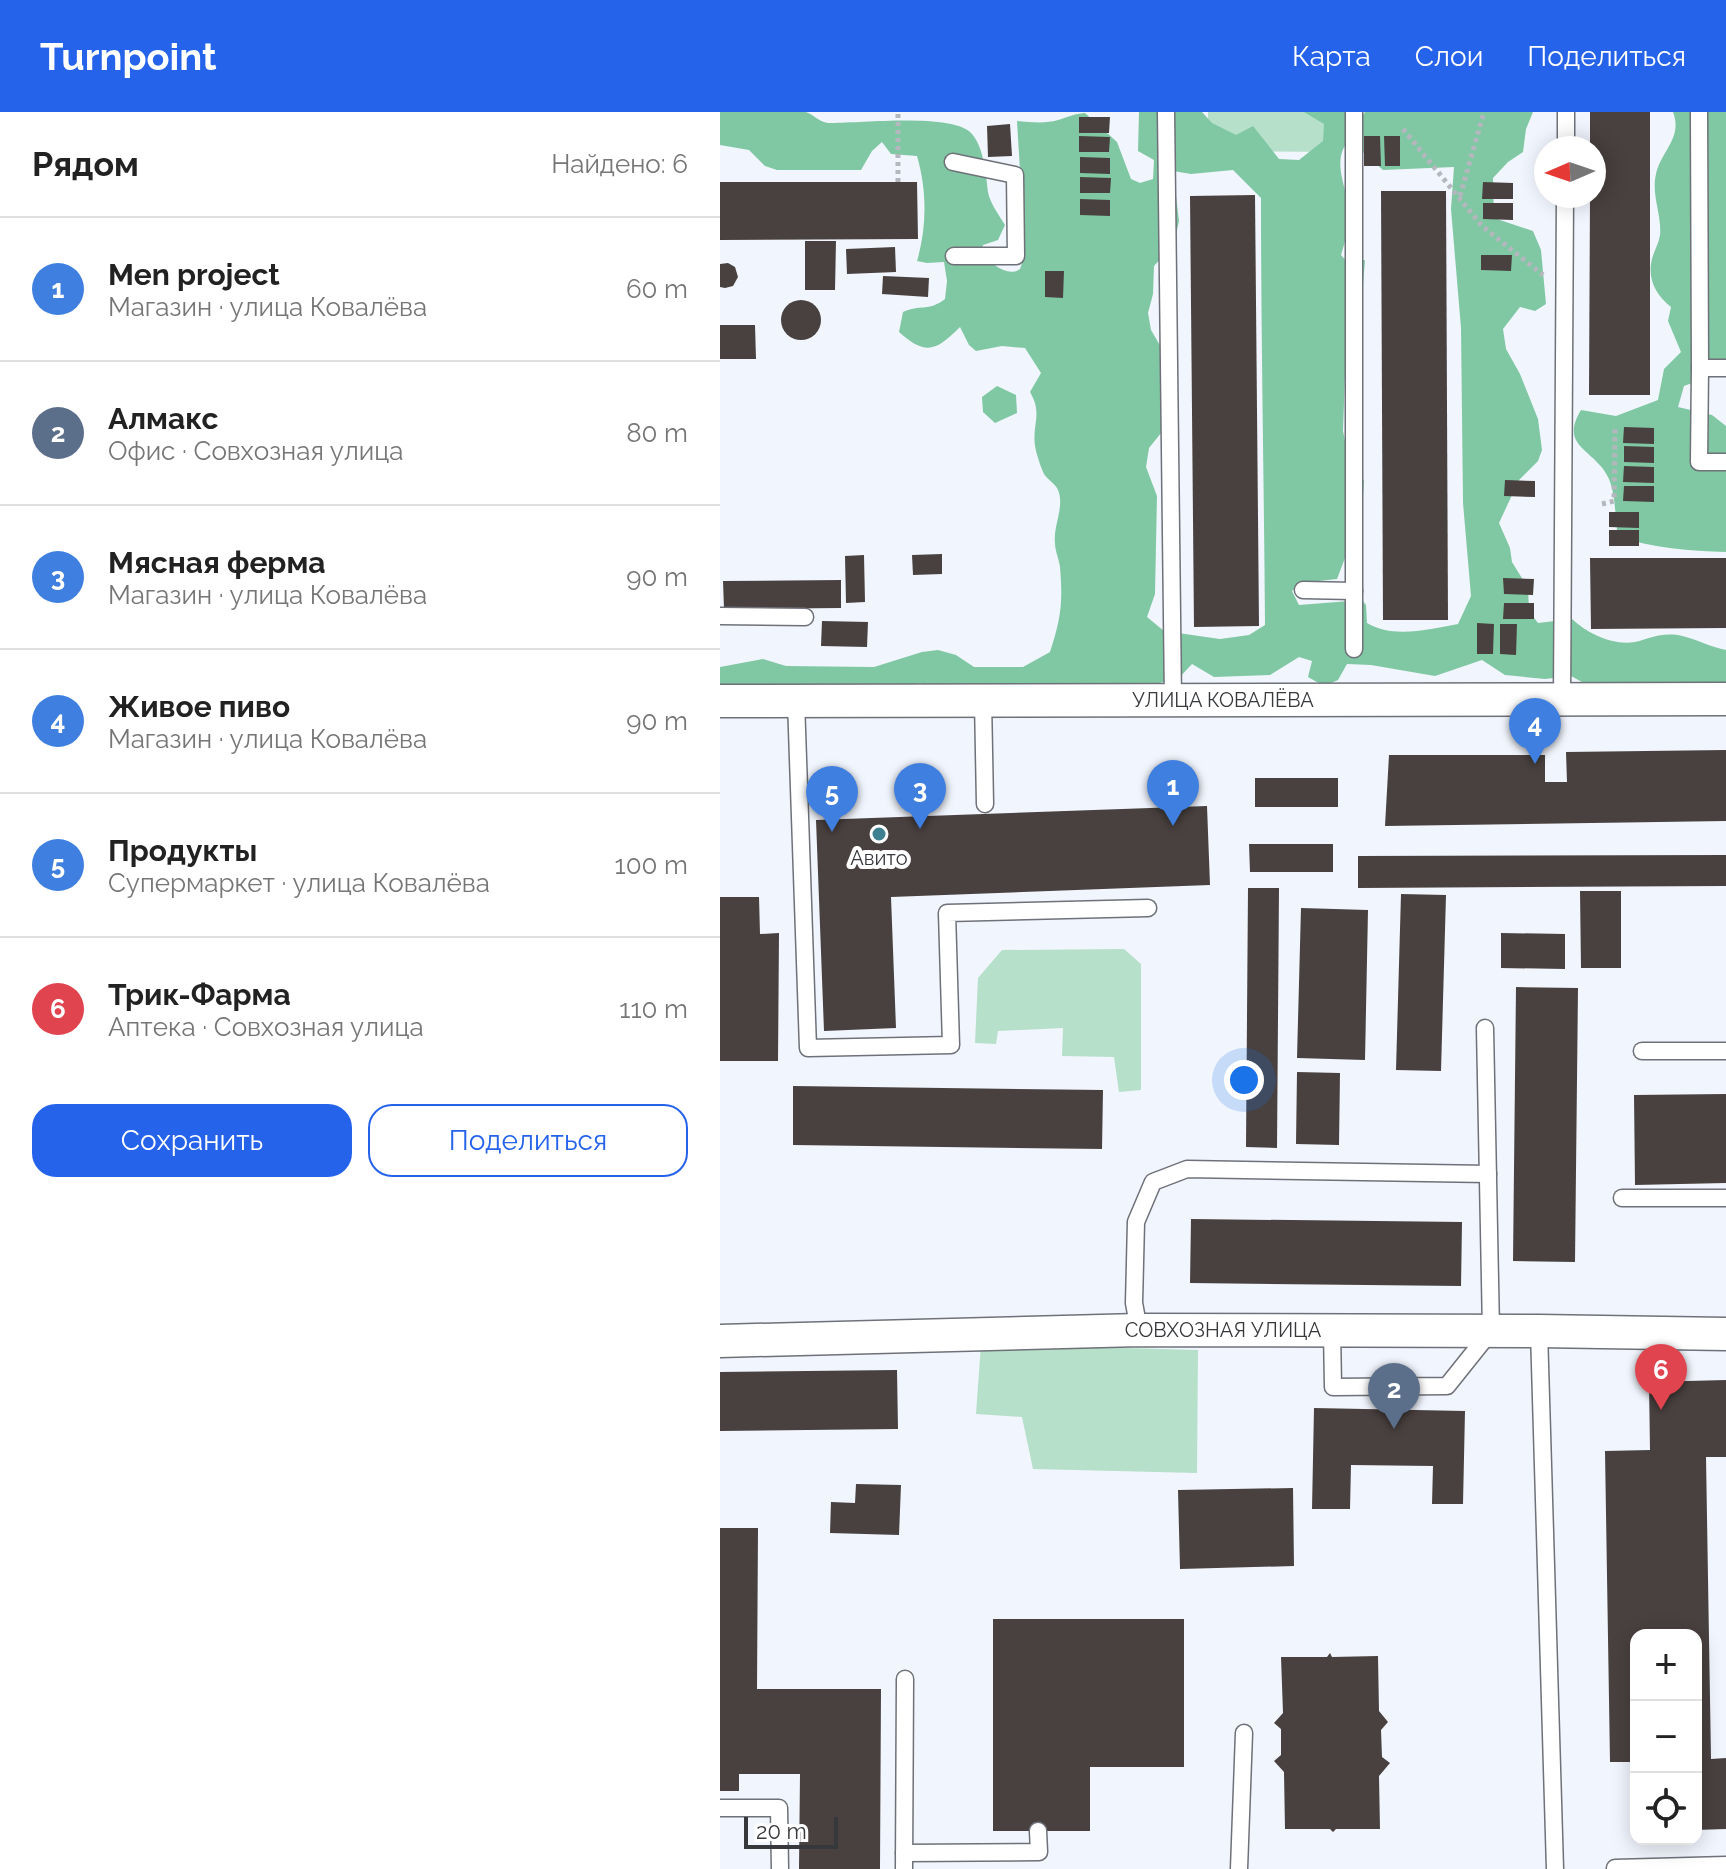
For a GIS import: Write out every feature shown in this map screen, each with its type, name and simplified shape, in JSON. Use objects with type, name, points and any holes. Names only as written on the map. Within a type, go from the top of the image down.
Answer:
[{"type":"street","name":"УЛИЦА КОВАЛЁВА","points":[[720,701],[1726,699]]},
{"type":"street","name":"СОВХОЗНАЯ УЛИЦА","points":[[720,1341],[1139,1330],[1726,1334]]},
{"type":"lane","points":[[1166,112],[1173,700]]},
{"type":"lane","points":[[1354,112],[1354,649]]},
{"type":"lane","points":[[1566,112],[1566,136]]},
{"type":"lane","points":[[1699,112],[1699,462],[1726,462]]},
{"type":"lane","points":[[953,162],[1015,175],[1016,256],[954,256]]},
{"type":"lane","points":[[1562,699],[1565,208]]},
{"type":"lane","points":[[1700,368],[1726,368]]},
{"type":"lane","points":[[1303,590],[1354,591]]},
{"type":"lane","points":[[720,616],[805,617]]},
{"type":"lane","points":[[983,700],[985,804]]},
{"type":"lane","points":[[796,701],[808,1048],[951,1045],[947,913],[1148,908]]},
{"type":"lane","points":[[1332,1330],[1333,1387],[1447,1386],[1491,1331],[1485,1028]]},
{"type":"lane","points":[[1642,1051],[1726,1051]]},
{"type":"lane","points":[[1139,1330],[1134,1303],[1136,1222],[1153,1182],[1187,1169],[1488,1174]]},
{"type":"lane","points":[[1622,1198],[1726,1198]]},
{"type":"lane","points":[[1539,1331],[1555,1869]]},
{"type":"lane","points":[[905,1679],[904,1861],[1039,1852],[1038,1831]]},
{"type":"lane","points":[[1239,1869],[1244,1733]]},
{"type":"lane","points":[[720,1808],[779,1808],[780,1869]]},
{"type":"lane","points":[[1615,1868],[1726,1865]]},
{"type":"path","points":[[898,112],[898,182]]},
{"type":"path","points":[[1460,196],[1484,112]]},
{"type":"path","points":[[1403,129],[1482,226],[1565,294]]},
{"type":"path","points":[[1602,504],[1614,501],[1615,428]]},
{"type":"green space","points":[[720,112],[806,112],[828,123],[926,121],[962,127],[972,134],[979,147],[989,196],[1005,225],[998,240],[983,245],[980,256],[1010,272],[1020,269],[1025,254],[1017,121],[1048,122],[1085,113],[1117,142],[1131,179],[1140,183],[1153,179],[1154,160],[1138,151],[1139,112],[1202,112],[1212,123],[1236,135],[1253,126],[1279,159],[1299,160],[1323,141],[1324,124],[1304,112],[1350,112],[1361,118],[1365,112],[1533,112],[1526,129],[1523,152],[1493,178],[1494,218],[1533,231],[1541,250],[1546,304],[1535,311],[1520,307],[1503,329],[1506,349],[1538,419],[1542,450],[1538,461],[1519,480],[1499,523],[1510,548],[1512,562],[1528,588],[1529,611],[1538,623],[1572,619],[1593,633],[1618,642],[1678,635],[1726,650],[1726,691],[1622,689],[1597,682],[1582,682],[1571,676],[1545,679],[1505,675],[1482,660],[1435,676],[1347,664],[1338,680],[1324,686],[1308,677],[1312,661],[1299,657],[1270,675],[1214,677],[1192,664],[1179,678],[1151,685],[925,694],[921,683],[909,687],[720,692],[720,667],[763,659],[786,666],[874,667],[938,650],[956,655],[974,667],[1023,667],[1050,652],[1059,620],[1061,591],[1055,543],[1059,494],[1044,474],[1037,454],[1034,434],[1036,408],[1030,392],[1041,373],[1025,348],[1002,346],[976,351],[969,345],[960,327],[931,348],[917,345],[899,332],[903,312],[934,305],[945,299],[947,281],[944,262],[917,261],[923,235],[924,208],[923,182],[917,156],[891,154],[882,142],[872,151],[861,170],[777,170],[765,166],[749,150],[720,145]],"holes":[[[1349,140],[1383,170],[1454,167],[1451,209],[1461,328],[1463,503],[1471,596],[1458,624],[1424,630],[1388,631],[1367,623],[1366,605],[1362,600],[1299,605],[1292,591],[1300,583],[1337,579],[1345,558],[1347,513],[1363,496],[1364,481],[1348,455],[1343,431],[1345,374],[1361,349],[1349,323],[1363,285],[1365,260],[1348,263],[1341,255],[1346,238],[1362,224],[1363,204],[1347,198],[1341,175],[1340,161]],[[1233,170],[1261,198],[1265,625],[1249,635],[1220,639],[1164,631],[1147,617],[1155,594],[1157,496],[1146,467],[1149,448],[1165,428],[1165,354],[1151,330],[1148,313],[1153,294],[1154,266],[1174,244],[1179,221],[1173,171],[1191,174]]]},
{"type":"green space","points":[[1208,112],[1341,112],[1341,152],[1208,151]]},
{"type":"green space","points":[[1673,112],[1726,112],[1726,365],[1708,377],[1684,386],[1678,407],[1712,415],[1726,426],[1726,552],[1672,548],[1618,537],[1609,479],[1576,441],[1574,433],[1581,410],[1616,416],[1658,400],[1664,369],[1681,352],[1668,321],[1671,307],[1657,292],[1651,273],[1660,235],[1656,174],[1673,137]]},
{"type":"green space","points":[[997,386],[1016,395],[1017,413],[995,423],[983,412],[982,397]]},
{"type":"green space","points":[[1124,949],[1141,964],[1141,1090],[1119,1092],[1114,1057],[1062,1056],[1063,1028],[998,1031],[996,1044],[975,1043],[978,978],[1002,950]]},
{"type":"green space","points":[[981,1344],[1198,1350],[1197,1473],[1033,1469],[1022,1417],[976,1414]]},
{"type":"building","points":[[1590,112],[1650,112],[1650,395],[1589,395],[1590,208],[1606,208],[1606,136],[1590,136]]},
{"type":"building","points":[[1079,117],[1110,117],[1109,133],[1079,133]]},
{"type":"building","points":[[1010,124],[1012,156],[988,157],[987,126]]},
{"type":"building","points":[[1079,136],[1110,137],[1109,152],[1079,152]]},
{"type":"building","points":[[1364,136],[1380,136],[1381,166],[1364,166]]},
{"type":"building","points":[[1384,136],[1400,136],[1400,166],[1385,166]]},
{"type":"building","points":[[1080,157],[1110,158],[1110,174],[1080,173]]},
{"type":"building","points":[[1080,177],[1111,178],[1110,193],[1080,193]]},
{"type":"building","points":[[720,182],[917,182],[918,239],[720,240]]},
{"type":"building","points":[[1483,182],[1513,183],[1513,199],[1482,199]]},
{"type":"building","points":[[1381,191],[1446,191],[1448,620],[1383,620]]},
{"type":"building","points":[[1255,195],[1259,626],[1194,627],[1190,196]]},
{"type":"building","points":[[1080,199],[1110,200],[1110,216],[1080,215]]},
{"type":"building","points":[[1483,203],[1513,203],[1513,220],[1483,219]]},
{"type":"building","points":[[805,241],[836,241],[835,290],[805,290]]},
{"type":"building","points":[[895,247],[896,272],[847,274],[846,249]]},
{"type":"building","points":[[1481,255],[1512,255],[1511,271],[1481,270]]},
{"type":"building","points":[[728,263],[735,267],[738,277],[733,286],[720,287],[720,264]]},
{"type":"building","points":[[1045,271],[1064,271],[1063,298],[1045,297]]},
{"type":"building","points":[[883,276],[929,278],[928,297],[882,294]]},
{"type":"building","points":[[801,300],[815,306],[821,320],[815,334],[801,340],[787,334],[781,320],[787,306]]},
{"type":"building","points":[[720,325],[755,325],[756,359],[720,359]]},
{"type":"building","points":[[1624,427],[1654,428],[1654,444],[1623,443]]},
{"type":"building","points":[[1624,446],[1654,447],[1654,463],[1624,462]]},
{"type":"building","points":[[1624,466],[1654,467],[1654,483],[1623,482]]},
{"type":"building","points":[[1505,480],[1535,481],[1535,497],[1504,496]]},
{"type":"building","points":[[1624,486],[1654,486],[1654,502],[1623,501]]},
{"type":"building","points":[[1609,512],[1639,512],[1639,528],[1609,527]]},
{"type":"building","points":[[1609,530],[1639,530],[1639,546],[1609,546]]},
{"type":"building","points":[[942,554],[942,574],[913,575],[912,555]]},
{"type":"building","points":[[864,555],[865,602],[846,603],[845,556]]},
{"type":"building","points":[[1590,558],[1726,558],[1726,628],[1591,629]]},
{"type":"building","points":[[1503,578],[1534,579],[1533,595],[1504,594]]},
{"type":"building","points":[[841,580],[841,608],[724,609],[723,581]]},
{"type":"building","points":[[1504,603],[1534,603],[1534,619],[1503,619]]},
{"type":"building","points":[[822,621],[868,622],[867,647],[821,646]]},
{"type":"building","points":[[1477,623],[1494,624],[1493,654],[1477,654]]},
{"type":"building","points":[[1500,624],[1517,624],[1516,655],[1500,654]]},
{"type":"building","points":[[1726,750],[1726,821],[1385,826],[1389,755],[1545,755],[1545,782],[1567,782],[1566,752]]},
{"type":"building","points":[[1255,778],[1338,778],[1338,807],[1255,807]]},
{"type":"building","points":[[1207,806],[1210,885],[891,897],[896,1028],[824,1031],[816,820]]},
{"type":"building","points":[[1249,844],[1333,844],[1333,872],[1250,872]]},
{"type":"building","points":[[1726,855],[1726,886],[1358,888],[1358,856]]},
{"type":"building","points":[[1248,888],[1279,888],[1277,1148],[1246,1147]]},
{"type":"building","points":[[1580,891],[1621,891],[1621,968],[1581,968]]},
{"type":"building","points":[[1401,894],[1446,895],[1441,1071],[1396,1070]]},
{"type":"building","points":[[720,897],[759,897],[760,934],[779,933],[778,1061],[720,1061]]},
{"type":"building","points":[[1301,908],[1368,910],[1365,1060],[1297,1058]]},
{"type":"building","points":[[1501,933],[1565,934],[1565,969],[1501,968]]},
{"type":"building","points":[[1516,987],[1578,988],[1575,1262],[1513,1261]]},
{"type":"building","points":[[1297,1072],[1340,1073],[1339,1145],[1296,1144]]},
{"type":"building","points":[[793,1086],[1103,1090],[1102,1149],[793,1145]]},
{"type":"building","points":[[1726,1094],[1726,1183],[1635,1185],[1634,1095]]},
{"type":"building","points":[[1191,1219],[1462,1222],[1461,1286],[1190,1283]]},
{"type":"building","points":[[897,1370],[898,1429],[720,1431],[720,1372]]},
{"type":"building","points":[[1726,1380],[1726,1457],[1706,1457],[1711,1759],[1726,1758],[1726,1829],[1702,1830],[1702,1629],[1630,1629],[1630,1762],[1610,1762],[1605,1451],[1650,1450],[1649,1382]]},
{"type":"building","points":[[1314,1408],[1465,1411],[1463,1504],[1432,1504],[1433,1466],[1351,1465],[1350,1509],[1312,1509]]},
{"type":"building","points":[[856,1484],[901,1485],[899,1535],[830,1533],[831,1502],[855,1503]]},
{"type":"building","points":[[1293,1488],[1294,1566],[1180,1569],[1178,1490]]},
{"type":"building","points":[[720,1528],[758,1528],[757,1689],[881,1689],[880,1869],[799,1869],[800,1774],[739,1774],[739,1791],[720,1791]]},
{"type":"building","points":[[993,1619],[1184,1619],[1184,1767],[1090,1767],[1090,1831],[993,1831]]},
{"type":"building","points":[[1330,1653],[1332,1657],[1378,1656],[1379,1711],[1388,1722],[1381,1730],[1382,1757],[1390,1763],[1379,1776],[1380,1829],[1336,1829],[1333,1832],[1330,1829],[1285,1829],[1284,1772],[1274,1761],[1281,1755],[1281,1729],[1274,1723],[1283,1713],[1281,1657],[1327,1657]]},
{"type":"place","name":"Живое пиво","points":[[1535,764]]},
{"type":"place","name":"Men project","points":[[1173,826]]},
{"type":"place","name":"Мясная ферма","points":[[920,829]]},
{"type":"place","name":"Продукты","points":[[832,832]]},
{"type":"place","name":"Авито","points":[[879,834]]},
{"type":"place","name":"Трик-Фарма","points":[[1661,1410]]},
{"type":"place","name":"Алмакс","points":[[1394,1429]]}]
